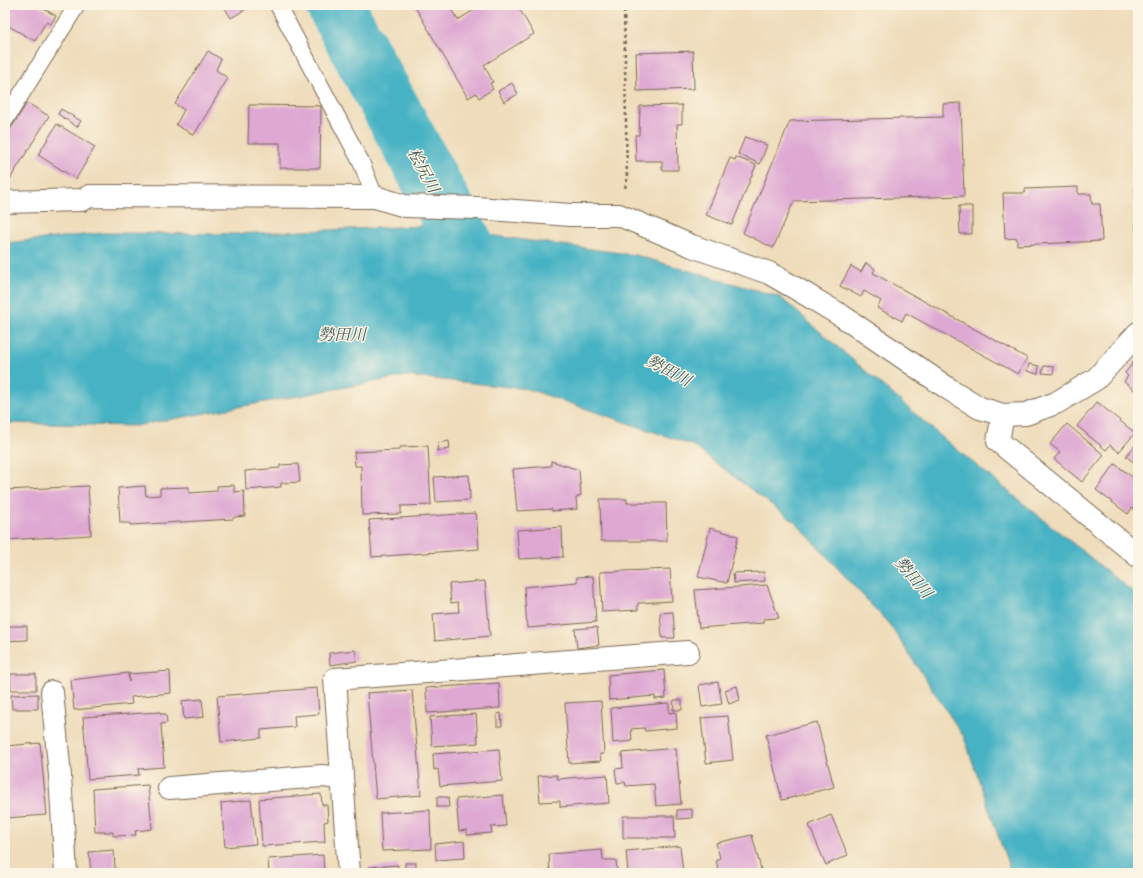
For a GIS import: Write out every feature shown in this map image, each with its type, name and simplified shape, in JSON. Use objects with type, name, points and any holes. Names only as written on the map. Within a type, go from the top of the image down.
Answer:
[{"type":"street","points":[[5,202],[82,200],[90,196],[375,197],[405,206],[477,208],[570,215],[619,215],[692,246],[769,273],[842,316],[949,389],[980,408],[1002,415],[1026,414],[1056,403],[1096,379],[1138,333]]},
{"type":"street","points":[[1002,415],[998,441],[1138,556]]},
{"type":"street","points":[[349,873],[334,679],[688,652]]},
{"type":"street","points":[[52,692],[60,776],[66,873]]},
{"type":"street","points":[[169,788],[322,776],[341,778]]},
{"type":"lane","points":[[5,120],[77,5]]},
{"type":"lane","points":[[278,5],[361,162],[375,197]]},
{"type":"path","points":[[619,215],[627,180],[624,5]]},
{"type":"water","name":"勢田川","points":[[422,226],[635,255],[780,297],[950,444],[1138,596],[1138,873],[1011,873],[964,737],[889,624],[796,523],[692,445],[528,389],[406,376],[135,426],[5,423],[5,243],[103,233],[233,234]]},
{"type":"building","points":[[5,5],[37,5],[56,16],[51,24],[46,22],[35,41],[5,24]]},
{"type":"building","points":[[223,5],[253,5],[231,18]]},
{"type":"building","points":[[414,5],[448,5],[458,20],[482,5],[517,5],[534,34],[484,65],[493,82],[490,83],[493,89],[479,98],[476,93],[468,98]]},
{"type":"building","points":[[208,51],[221,59],[216,70],[228,78],[194,135],[176,125],[184,110],[175,104]]},
{"type":"building","points":[[693,51],[694,89],[637,91],[636,53]]},
{"type":"building","points":[[512,83],[518,94],[504,102],[498,91]]},
{"type":"building","points":[[27,103],[49,116],[7,184],[5,182],[5,138]]},
{"type":"building","points":[[961,103],[964,196],[794,201],[773,248],[743,233],[790,121],[943,117],[943,104]]},
{"type":"building","points":[[249,105],[321,106],[320,168],[280,168],[280,143],[248,143]]},
{"type":"building","points":[[682,105],[682,124],[677,124],[678,170],[662,170],[662,161],[636,161],[635,135],[639,135],[640,106]]},
{"type":"building","points":[[61,109],[81,121],[77,127],[58,114]]},
{"type":"building","points":[[57,124],[95,147],[76,179],[38,155]]},
{"type":"building","points":[[745,137],[767,145],[760,164],[738,154]]},
{"type":"building","points":[[736,157],[756,165],[732,225],[706,215],[730,158],[735,160]]},
{"type":"building","points":[[1135,183],[1138,183],[1138,232],[1136,232]]},
{"type":"building","points":[[1078,187],[1078,194],[1091,194],[1092,204],[1100,204],[1102,241],[1017,245],[1017,238],[1005,239],[1003,193],[1025,193],[1025,189]]},
{"type":"building","points":[[959,206],[972,206],[972,234],[960,234]]},
{"type":"building","points":[[866,263],[875,269],[873,273],[1027,358],[1018,374],[906,313],[902,321],[877,308],[881,301],[864,291],[861,297],[840,286],[851,266],[861,272]]},
{"type":"building","points":[[1138,357],[1138,393],[1124,382],[1128,376],[1125,373]]},
{"type":"building","points":[[1029,364],[1039,366],[1038,374],[1027,371]]},
{"type":"building","points":[[1044,366],[1054,367],[1053,374],[1042,373]]},
{"type":"building","points":[[1097,402],[1135,433],[1119,452],[1110,445],[1106,450],[1077,426]]},
{"type":"building","points":[[1067,424],[1104,455],[1082,482],[1054,459],[1060,452],[1050,444]]},
{"type":"building","points":[[449,441],[450,449],[437,451],[438,443]]},
{"type":"building","points":[[1138,442],[1138,466],[1126,456]]},
{"type":"building","points":[[428,446],[431,505],[401,506],[401,514],[362,515],[361,466],[355,466],[354,452],[400,450],[400,447]]},
{"type":"building","points":[[551,461],[579,470],[581,495],[576,498],[577,509],[517,511],[513,469],[551,466]]},
{"type":"building","points":[[298,464],[300,482],[281,483],[281,487],[246,490],[245,471],[280,468],[280,465]]},
{"type":"building","points":[[1115,464],[1138,481],[1138,512],[1132,508],[1128,514],[1096,490]]},
{"type":"building","points":[[469,475],[470,500],[436,502],[434,477]]},
{"type":"building","points":[[234,485],[234,492],[244,491],[245,516],[235,517],[233,519],[130,525],[130,523],[120,523],[118,488],[145,486],[146,496],[160,495],[160,488],[189,487],[189,493],[217,491],[217,486]]},
{"type":"building","points":[[88,486],[91,535],[5,540],[5,490]]},
{"type":"building","points":[[600,499],[627,499],[627,503],[666,503],[667,541],[601,541]]},
{"type":"building","points":[[476,513],[479,549],[372,557],[369,520]]},
{"type":"building","points":[[562,527],[563,557],[519,559],[517,530]]},
{"type":"building","points":[[710,528],[738,536],[727,583],[698,577]]},
{"type":"building","points":[[670,569],[672,601],[638,603],[638,610],[602,612],[600,572]]},
{"type":"building","points":[[764,572],[765,581],[734,583],[733,573]]},
{"type":"building","points":[[593,576],[596,622],[527,628],[524,587],[577,582],[577,577]]},
{"type":"building","points":[[485,581],[490,636],[435,641],[433,614],[459,612],[458,602],[451,603],[449,584]]},
{"type":"building","points":[[767,585],[779,618],[763,619],[763,623],[699,628],[695,590]]},
{"type":"building","points":[[673,612],[675,638],[662,638],[660,613]]},
{"type":"building","points":[[5,626],[27,626],[27,640],[5,641]]},
{"type":"building","points":[[597,627],[599,645],[577,648],[575,629]]},
{"type":"building","points":[[355,650],[357,661],[330,665],[329,653]]},
{"type":"building","points":[[664,670],[666,698],[655,699],[655,696],[609,700],[608,675]]},
{"type":"building","points":[[170,671],[171,693],[131,697],[132,704],[74,710],[71,680],[128,673],[129,682],[129,674]]},
{"type":"building","points":[[10,674],[36,674],[36,690],[11,690]]},
{"type":"building","points":[[718,682],[722,704],[702,707],[699,685]]},
{"type":"building","points":[[499,683],[500,708],[427,713],[426,688]]},
{"type":"building","points":[[737,686],[740,700],[729,704],[725,690]]},
{"type":"building","points":[[317,688],[319,714],[294,716],[295,727],[261,730],[261,738],[221,742],[217,696]]},
{"type":"building","points":[[412,690],[421,795],[376,799],[367,693]]},
{"type":"building","points":[[38,694],[38,709],[12,709],[11,695]]},
{"type":"building","points":[[202,699],[204,717],[184,719],[182,701]]},
{"type":"building","points":[[674,700],[682,700],[682,710],[673,710]]},
{"type":"building","points":[[601,701],[604,754],[600,754],[601,761],[569,763],[565,703]]},
{"type":"building","points":[[669,703],[669,713],[676,712],[677,728],[645,731],[644,728],[631,729],[632,741],[613,743],[611,708]]},
{"type":"building","points":[[160,712],[161,714],[166,714],[167,723],[161,724],[164,767],[138,769],[139,775],[88,779],[83,717]]},
{"type":"building","points":[[501,713],[502,726],[497,726],[497,714]]},
{"type":"building","points":[[476,714],[478,743],[432,746],[430,717]]},
{"type":"building","points":[[728,716],[733,760],[706,763],[701,718]]},
{"type":"building","points":[[817,722],[834,787],[782,800],[766,735]]},
{"type":"building","points":[[40,743],[47,815],[5,818],[5,746]]},
{"type":"building","points":[[676,748],[681,804],[656,806],[654,784],[626,786],[625,782],[617,783],[615,769],[623,768],[622,753]]},
{"type":"building","points":[[499,749],[502,781],[440,786],[438,769],[434,770],[433,754]]},
{"type":"building","points":[[557,775],[557,779],[607,775],[609,803],[560,807],[560,801],[540,802],[538,776]]},
{"type":"building","points":[[148,785],[152,829],[135,831],[136,835],[113,836],[113,832],[95,832],[93,789]]},
{"type":"building","points":[[321,794],[322,805],[327,805],[328,821],[324,822],[325,842],[262,846],[259,799]]},
{"type":"building","points":[[503,795],[506,826],[491,827],[492,833],[467,835],[467,830],[459,831],[456,799]]},
{"type":"building","points":[[437,797],[448,797],[449,807],[437,807]]},
{"type":"building","points":[[251,800],[256,844],[225,847],[221,803]]},
{"type":"building","points":[[692,809],[692,818],[677,819],[677,810]]},
{"type":"building","points":[[430,810],[431,849],[382,851],[380,813]]},
{"type":"building","points":[[831,815],[848,855],[826,865],[809,825]]},
{"type":"building","points":[[623,816],[674,816],[675,838],[623,838]]},
{"type":"building","points":[[752,835],[762,873],[719,873],[716,860],[720,858],[716,843]]},
{"type":"building","points":[[464,841],[465,858],[436,860],[435,844]]},
{"type":"building","points":[[680,846],[683,873],[628,873],[626,851]]},
{"type":"building","points":[[114,850],[115,870],[120,869],[120,873],[91,873],[89,852]]},
{"type":"building","points":[[602,850],[603,860],[616,860],[617,873],[550,873],[549,854]]},
{"type":"building","points":[[323,855],[324,873],[269,873],[268,859]]},
{"type":"building","points":[[405,863],[416,863],[416,872],[405,872]]},
{"type":"building","points":[[398,865],[398,873],[369,873],[369,867]]},
{"type":"waterway","name":"桧尻川","points":[[335,5],[496,302]]}]
